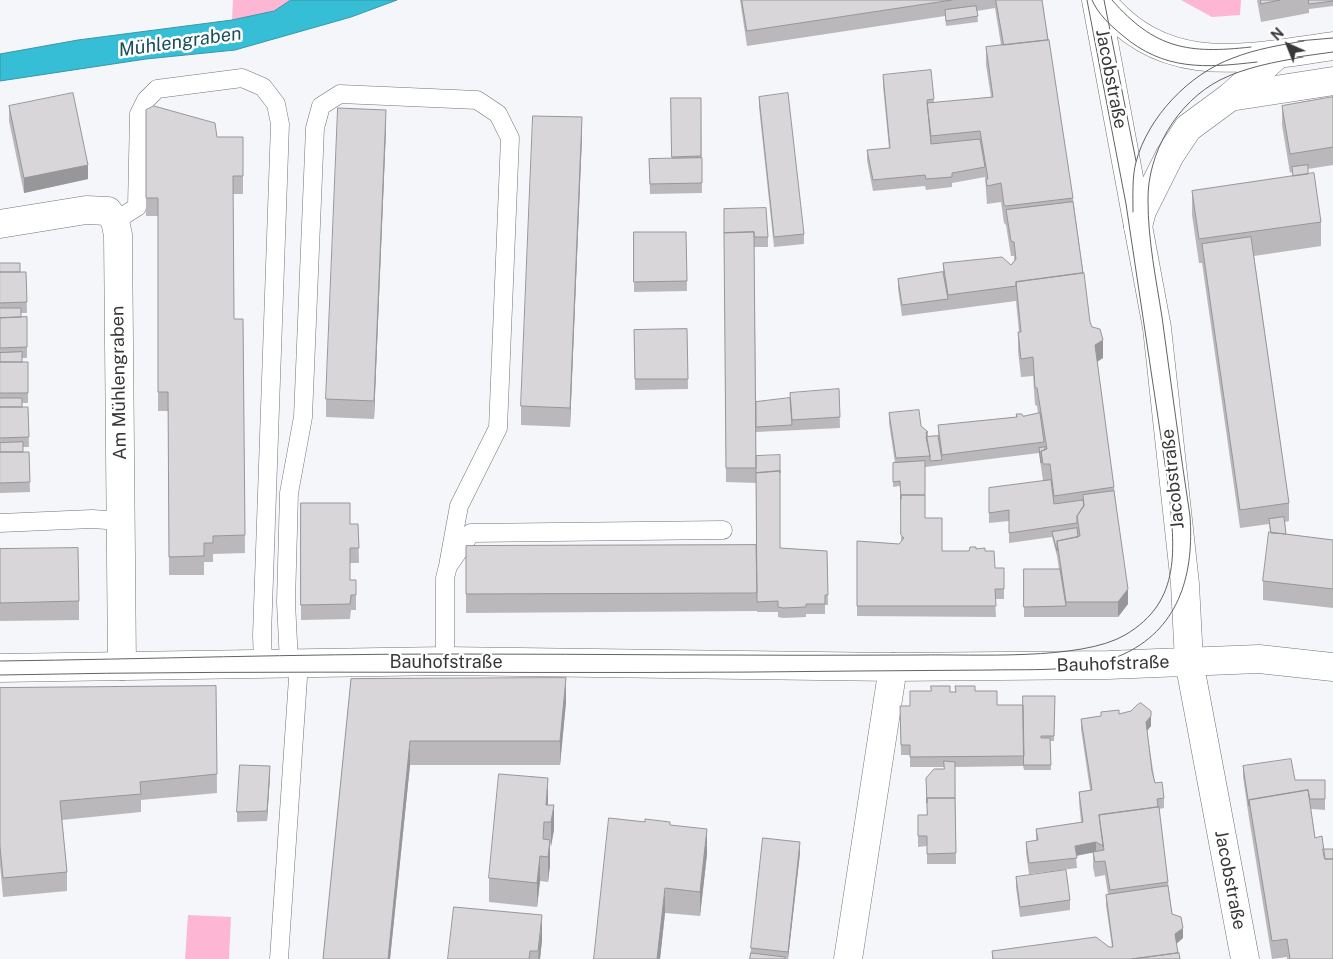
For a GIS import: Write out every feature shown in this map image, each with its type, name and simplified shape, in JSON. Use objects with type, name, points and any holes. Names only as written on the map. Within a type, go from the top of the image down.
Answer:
[{"type":"street","name":"Jacobstraße","points":[[1096,0],[1156,328],[1185,584],[1189,661],[1245,959]]},
{"type":"street","points":[[1101,0],[1137,34],[1150,43],[1179,54],[1209,59],[1278,54],[1333,46]]},
{"type":"street","points":[[1138,226],[1142,210],[1170,155],[1188,128],[1230,97],[1278,54]]},
{"type":"street","points":[[1230,97],[1333,81]]},
{"type":"street","points":[[0,224],[86,210],[108,211],[115,221]]},
{"type":"street","name":"Am Mühlengraben","points":[[115,221],[118,235],[122,666]]},
{"type":"street","name":"Bauhofstraße","points":[[0,668],[445,661],[893,667],[1108,665],[1259,659],[1333,667]]},
{"type":"street","points":[[848,959],[893,667]]},
{"type":"lane","points":[[115,221],[137,207],[139,114],[146,100],[157,89],[242,78],[263,87],[276,104],[280,124],[262,635],[284,663]]},
{"type":"lane","points":[[280,959],[284,663],[289,493],[303,417],[315,128],[321,106],[340,94],[477,100],[498,114],[510,138],[498,428],[459,506],[445,578],[445,661]]},
{"type":"lane","points":[[0,523],[92,519],[121,520]]},
{"type":"lane","points":[[448,566],[471,533],[723,530]]},
{"type":"shaded area","points":[[233,0],[291,0],[274,11],[232,20]]},
{"type":"shaded area","points":[[1181,0],[1241,0],[1240,15],[1212,17]]},
{"type":"shaded area","points":[[188,915],[231,917],[229,959],[185,959]]},
{"type":"water","name":"Mühlengraben","points":[[291,0],[397,0],[351,17],[235,50],[146,59],[0,81],[0,54],[78,40],[232,20],[274,11]]},
{"type":"building","points":[[742,0],[952,0],[747,31]]},
{"type":"building","points":[[996,0],[1042,0],[1048,40],[1004,45]]},
{"type":"building","points":[[1261,0],[1280,0],[1261,4]]},
{"type":"building","points":[[1309,0],[1333,0],[1333,1],[1309,4]]},
{"type":"building","points":[[976,6],[978,16],[946,21],[945,10]]},
{"type":"building","points":[[1049,40],[1073,198],[1006,206],[1004,205],[1001,183],[987,186],[986,179],[988,179],[980,131],[931,136],[927,103],[993,97],[986,47]]},
{"type":"building","points":[[931,70],[934,99],[927,100],[931,144],[980,139],[985,167],[952,173],[952,177],[926,179],[925,175],[873,180],[867,150],[890,148],[883,75]]},
{"type":"building","points":[[73,93],[88,165],[24,178],[9,106]]},
{"type":"building","points":[[788,93],[804,234],[774,237],[759,97]]},
{"type":"building","points":[[1333,97],[1333,147],[1290,154],[1282,106]]},
{"type":"building","points":[[671,98],[701,98],[701,156],[672,157]]},
{"type":"building","points":[[154,106],[215,123],[217,137],[243,137],[243,176],[233,176],[234,319],[243,319],[245,535],[213,536],[213,543],[204,543],[204,556],[169,557],[168,392],[158,392],[158,198],[146,198],[146,110]]},
{"type":"building","points":[[338,108],[386,110],[374,401],[326,399]]},
{"type":"building","points":[[533,116],[582,117],[570,408],[521,406]]},
{"type":"building","points":[[702,158],[702,183],[650,184],[649,159]]},
{"type":"building","points":[[1308,165],[1308,174],[1293,176],[1292,167]]},
{"type":"building","points":[[1314,173],[1321,222],[1199,239],[1192,191]]},
{"type":"building","points":[[1073,202],[1083,273],[1016,282],[1016,286],[948,295],[943,263],[1002,257],[1011,265],[1016,259],[1006,210]]},
{"type":"building","points":[[766,208],[768,237],[754,237],[754,232],[724,233],[724,209]]},
{"type":"building","points":[[634,232],[686,232],[687,281],[634,282]]},
{"type":"building","points":[[754,232],[756,468],[726,468],[724,233]]},
{"type":"building","points":[[1251,237],[1289,503],[1240,510],[1202,244]]},
{"type":"building","points":[[0,263],[20,263],[20,272],[0,272]]},
{"type":"building","points":[[0,272],[26,272],[27,302],[0,303]]},
{"type":"building","points":[[943,272],[948,299],[902,305],[898,279]]},
{"type":"building","points":[[1084,273],[1090,322],[1092,327],[1100,329],[1103,340],[1095,345],[1114,487],[1054,496],[1050,464],[1043,464],[1041,451],[1047,449],[1037,388],[1035,387],[1033,357],[1021,359],[1018,332],[1021,332],[1016,282]]},
{"type":"building","points":[[0,308],[21,308],[21,317],[0,318]]},
{"type":"building","points":[[27,317],[27,347],[0,348],[0,318]]},
{"type":"building","points":[[687,329],[688,379],[635,379],[634,330]]},
{"type":"building","points":[[22,352],[22,362],[0,362],[0,353]]},
{"type":"building","points":[[0,362],[28,362],[28,393],[0,393]]},
{"type":"building","points":[[839,389],[840,417],[792,420],[790,393]]},
{"type":"building","points":[[0,398],[22,398],[22,407],[0,407]]},
{"type":"building","points":[[790,398],[792,425],[756,427],[756,402]]},
{"type":"building","points":[[0,407],[28,407],[29,437],[0,438]]},
{"type":"building","points":[[919,410],[921,426],[928,432],[926,432],[930,456],[896,458],[889,413]]},
{"type":"building","points":[[1040,413],[1044,442],[942,455],[938,425],[1017,417],[1016,414],[1022,414],[1023,416]]},
{"type":"building","points":[[938,436],[942,460],[930,461],[926,437]]},
{"type":"building","points":[[23,442],[23,452],[0,452],[0,443]]},
{"type":"building","points":[[1045,447],[1045,450],[1041,451],[1041,463],[1039,448]]},
{"type":"building","points":[[0,452],[29,452],[30,482],[0,483]]},
{"type":"building","points":[[780,455],[780,471],[756,473],[756,456]]},
{"type":"building","points":[[925,461],[925,495],[901,495],[901,499],[900,481],[893,482],[893,463]]},
{"type":"building","points":[[780,471],[780,548],[827,551],[828,595],[825,595],[825,604],[806,604],[806,607],[783,608],[778,607],[778,601],[757,602],[756,473]]},
{"type":"building","points":[[1051,480],[1054,504],[1083,500],[1084,506],[1077,516],[1077,523],[1009,533],[1009,510],[989,513],[989,488]]},
{"type":"building","points":[[1114,491],[1128,589],[1118,602],[1066,602],[1057,541],[1080,536],[1077,516],[1084,505],[1083,495]]},
{"type":"building","points":[[901,495],[925,495],[925,518],[942,518],[942,551],[969,551],[970,547],[976,547],[976,549],[985,548],[985,551],[994,551],[995,568],[1004,568],[1004,589],[995,589],[996,606],[857,606],[857,541],[899,544],[904,538],[901,535]]},
{"type":"building","points":[[301,503],[350,503],[350,524],[358,524],[359,548],[350,548],[350,580],[356,580],[356,595],[351,595],[350,604],[301,605]]},
{"type":"building","points":[[1284,517],[1286,534],[1271,533],[1269,519]]},
{"type":"building","points":[[1077,528],[1078,537],[1057,541],[1057,551],[1052,532]]},
{"type":"building","points":[[1269,532],[1333,540],[1333,589],[1263,581]]},
{"type":"building","points":[[756,545],[757,593],[466,594],[466,546]]},
{"type":"building","points":[[78,548],[79,601],[0,603],[0,549]]},
{"type":"building","points":[[1024,569],[1060,569],[1066,606],[1024,607]]},
{"type":"building","points":[[566,678],[560,741],[410,741],[388,959],[323,959],[351,679]]},
{"type":"building","points":[[216,686],[217,774],[140,782],[141,794],[60,801],[67,872],[3,878],[0,846],[0,688]]},
{"type":"building","points":[[931,686],[950,686],[950,692],[956,692],[955,686],[975,686],[975,691],[997,691],[997,705],[1023,705],[1024,756],[910,757],[910,745],[901,745],[900,706],[910,706],[910,691],[931,691]]},
{"type":"building","points":[[1023,696],[1055,696],[1054,736],[1041,736],[1041,738],[1050,738],[1051,765],[1024,765]]},
{"type":"building","points":[[1141,703],[1151,711],[1151,716],[1146,722],[1152,771],[1155,783],[1162,782],[1164,798],[1157,799],[1158,807],[1099,815],[1103,846],[1096,842],[1075,846],[1077,858],[1029,863],[1026,842],[1038,840],[1036,829],[1083,822],[1079,792],[1092,790],[1081,719],[1101,716],[1101,712],[1119,710],[1119,714],[1131,711]]},
{"type":"building","points":[[1291,759],[1295,780],[1325,780],[1325,799],[1310,799],[1308,790],[1249,800],[1249,806],[1243,766]]},
{"type":"building","points":[[944,761],[955,762],[955,798],[927,798],[927,803],[926,778],[934,769],[944,769]]},
{"type":"building","points":[[240,765],[270,766],[267,811],[237,812]]},
{"type":"building","points":[[499,774],[548,778],[546,805],[554,805],[551,822],[544,822],[543,839],[550,840],[548,857],[540,856],[537,883],[489,878]]},
{"type":"building","points":[[1308,790],[1315,838],[1322,836],[1325,859],[1333,859],[1333,959],[1290,959],[1287,939],[1272,941],[1249,800]]},
{"type":"building","points":[[927,798],[955,798],[956,853],[927,854],[927,836],[918,836],[918,815],[927,815]]},
{"type":"building","points":[[1159,807],[1168,882],[1110,890],[1105,861],[1095,862],[1093,852],[1104,850],[1099,815]]},
{"type":"building","points":[[609,818],[645,822],[645,819],[670,822],[670,825],[707,829],[700,892],[665,888],[657,959],[594,959]]},
{"type":"building","points":[[763,838],[800,842],[788,952],[751,948]]},
{"type":"building","points":[[1323,849],[1333,849],[1333,859],[1325,859]]},
{"type":"building","points":[[1066,870],[1070,900],[1020,907],[1016,877]]},
{"type":"building","points":[[1168,886],[1172,914],[1181,917],[1183,928],[1175,934],[1178,953],[1132,959],[993,959],[992,951],[1096,937],[1109,947],[1113,947],[1106,895]]},
{"type":"building","points":[[454,907],[542,915],[538,951],[530,951],[529,959],[448,959]]},
{"type":"building","points":[[751,953],[785,957],[785,959],[750,959]]},
{"type":"building","points":[[1179,953],[1180,959],[1132,959]]},
{"type":"tram line","points":[[0,661],[391,654],[997,655],[1082,649],[1106,643],[1125,635],[1144,621],[1157,606],[1166,589],[1171,571],[1173,552],[1172,532],[1169,491],[1126,204],[1087,0]]},
{"type":"tram line","points":[[1092,0],[1101,15],[1122,35],[1138,47],[1169,61],[1203,66],[1257,62]]},
{"type":"tram line","points":[[1104,0],[1136,161]]},
{"type":"tram line","points":[[1112,0],[1143,29],[1174,45],[1209,50],[1251,47]]},
{"type":"tram line","points":[[1298,41],[1333,38]]},
{"type":"tram line","points":[[1133,212],[1136,162],[1150,129],[1172,99],[1186,86],[1217,65],[1259,50],[1304,41]]},
{"type":"tram line","points":[[1297,57],[1333,52]]},
{"type":"tram line","points":[[0,675],[214,672],[749,672],[1060,669],[1094,664],[1126,653],[1145,642],[1160,628],[1171,612],[1180,595],[1186,576],[1191,537],[1190,516],[1149,230],[1149,183],[1153,165],[1159,147],[1178,115],[1190,101],[1205,90],[1220,80],[1250,68],[1303,57]]}]
